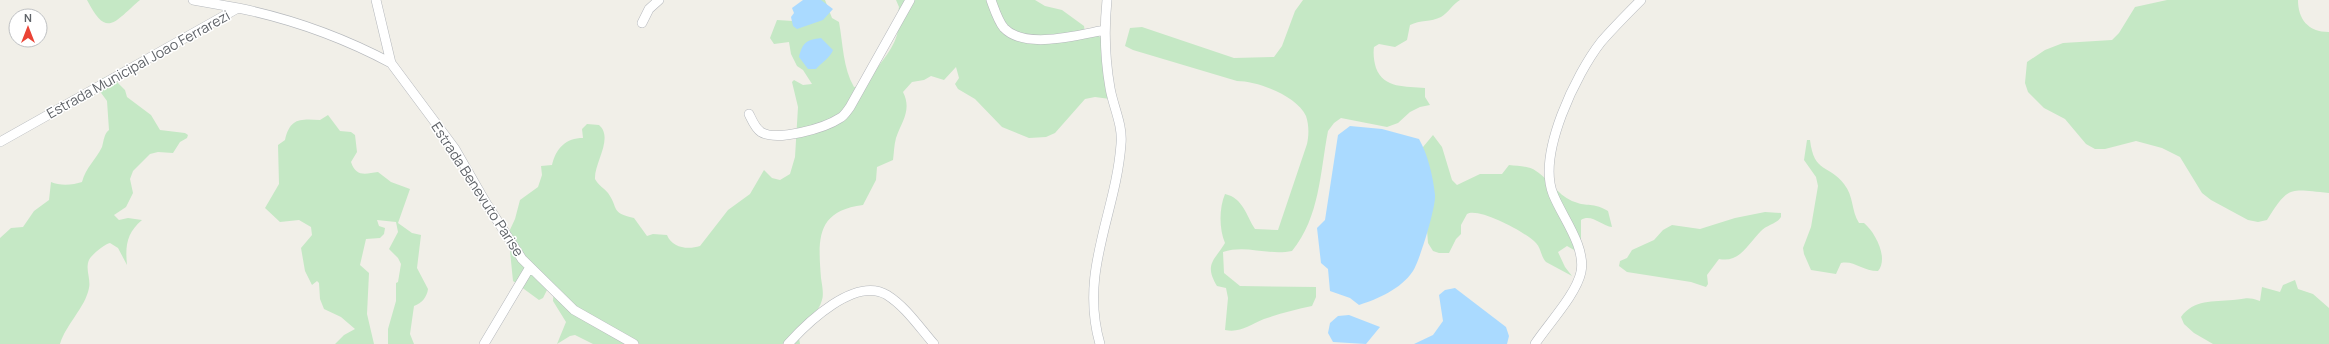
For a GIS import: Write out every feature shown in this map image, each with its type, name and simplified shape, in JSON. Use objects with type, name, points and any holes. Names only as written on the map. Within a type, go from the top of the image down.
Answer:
[{"type":"street","points":[[192,0],[238,8]]},
{"type":"street","points":[[376,0],[391,62]]},
{"type":"street","points":[[642,23],[649,8],[659,0]]},
{"type":"street","points":[[749,114],[756,127],[762,132],[770,135],[787,135],[806,131],[840,118],[850,107],[910,0]]},
{"type":"street","points":[[991,0],[1003,26],[1018,37],[1033,39],[1062,38],[1105,30]]},
{"type":"street","points":[[1535,344],[1567,300],[1581,273],[1581,256],[1549,181],[1549,157],[1560,118],[1574,89],[1600,43],[1640,0]]},
{"type":"street","points":[[1100,344],[1093,314],[1094,274],[1122,143],[1110,89],[1105,30],[1109,2]]},
{"type":"street","name":"Estrada Municipal Joao Ferrarezi","points":[[0,142],[238,8],[278,16],[358,46],[391,62]]},
{"type":"street","name":"Estrada Benevuto Parise","points":[[391,62],[455,149],[486,203],[522,259],[574,310],[634,344]]},
{"type":"street","points":[[484,344],[530,266]]},
{"type":"street","points":[[788,344],[805,326],[834,303],[849,295],[867,292],[885,294],[902,306],[934,344]]},
{"type":"green space","points":[[87,0],[140,0],[117,20],[111,23],[106,23],[100,20]]},
{"type":"green space","points":[[813,0],[825,0],[832,18],[839,22],[845,64],[854,87],[865,85],[887,55],[894,42],[898,32],[899,7],[896,0],[1035,0],[1045,6],[1062,10],[1084,26],[1085,32],[1094,33],[1103,39],[1110,99],[1095,97],[1085,99],[1055,133],[1046,137],[1029,138],[1002,127],[975,99],[958,89],[955,84],[959,78],[956,67],[944,80],[931,76],[924,80],[912,82],[903,92],[907,104],[905,115],[894,146],[893,160],[877,167],[876,180],[863,205],[848,208],[836,213],[828,220],[823,229],[820,251],[823,298],[815,313],[798,332],[800,344],[593,344],[575,335],[570,336],[557,344],[566,322],[553,301],[554,286],[549,286],[543,298],[539,300],[513,281],[510,251],[524,255],[521,248],[507,236],[515,219],[520,200],[538,187],[542,175],[541,166],[552,165],[559,149],[567,142],[577,138],[583,138],[582,129],[587,124],[599,125],[603,130],[605,137],[595,179],[608,193],[618,212],[634,218],[647,236],[653,234],[667,235],[673,243],[681,247],[690,248],[700,246],[728,210],[750,194],[764,170],[772,178],[780,180],[790,174],[795,157],[798,107],[792,82],[794,80],[803,85],[812,84],[803,70],[797,66],[791,54],[789,42],[774,44],[770,38],[777,20],[793,21]]},
{"type":"green space","points":[[1303,0],[1460,0],[1441,17],[1410,25],[1407,40],[1395,47],[1379,44],[1374,47],[1376,68],[1384,80],[1396,85],[1425,88],[1425,97],[1430,105],[1420,107],[1410,112],[1398,123],[1387,127],[1341,118],[1334,123],[1328,131],[1318,194],[1314,209],[1301,238],[1292,251],[1274,252],[1240,249],[1223,252],[1224,273],[1240,286],[1316,287],[1316,297],[1312,306],[1270,317],[1245,328],[1231,331],[1225,330],[1228,298],[1226,288],[1217,286],[1211,273],[1211,267],[1214,259],[1225,243],[1220,218],[1225,194],[1236,199],[1240,203],[1255,229],[1278,230],[1307,144],[1308,123],[1306,116],[1294,102],[1286,96],[1266,87],[1237,81],[1133,50],[1125,46],[1130,28],[1142,27],[1234,58],[1274,57],[1282,46],[1295,11]]},
{"type":"green space","points":[[2167,0],[2298,0],[2300,13],[2306,23],[2315,30],[2329,32],[2329,193],[2306,191],[2291,192],[2280,200],[2267,220],[2258,222],[2248,220],[2211,200],[2202,193],[2180,157],[2162,148],[2136,141],[2105,149],[2095,149],[2086,144],[2065,119],[2044,108],[2028,92],[2025,83],[2027,62],[2045,50],[2063,43],[2112,40],[2119,33],[2135,7]]},
{"type":"green space","points":[[108,77],[114,79],[125,90],[127,97],[151,115],[160,130],[185,133],[188,135],[187,138],[180,142],[173,153],[158,152],[150,154],[133,171],[130,179],[133,193],[126,207],[114,215],[119,220],[128,218],[142,220],[133,230],[128,240],[126,251],[127,265],[118,248],[110,243],[90,258],[88,263],[89,288],[87,295],[80,309],[66,330],[60,344],[0,344],[0,238],[11,228],[23,227],[34,211],[49,200],[51,182],[66,185],[82,182],[86,172],[102,147],[105,135],[109,130],[107,101],[99,90],[99,82],[103,78]]},
{"type":"green space","points":[[328,115],[340,131],[351,132],[355,135],[357,152],[351,162],[353,167],[358,172],[365,174],[378,172],[391,182],[410,189],[398,223],[412,233],[421,235],[417,268],[428,289],[427,295],[424,299],[414,306],[410,334],[414,344],[388,344],[388,329],[396,301],[396,283],[398,282],[401,264],[398,258],[389,249],[398,232],[396,222],[377,220],[379,226],[385,228],[384,234],[380,238],[366,239],[360,265],[369,273],[367,314],[374,344],[335,344],[344,335],[355,329],[341,317],[324,309],[320,299],[319,283],[317,281],[312,285],[305,271],[301,248],[312,235],[311,227],[299,220],[280,222],[265,208],[279,184],[278,145],[285,140],[290,127],[297,121],[320,120]]},
{"type":"green space","points":[[1433,135],[1442,147],[1452,180],[1457,185],[1480,174],[1502,174],[1509,165],[1527,167],[1533,169],[1541,175],[1569,200],[1598,206],[1608,211],[1612,227],[1589,218],[1581,220],[1581,244],[1574,250],[1567,246],[1558,252],[1565,267],[1572,276],[1546,262],[1538,245],[1523,233],[1503,222],[1482,214],[1467,214],[1461,225],[1461,234],[1456,239],[1449,253],[1439,253],[1433,251],[1428,243],[1423,147]]},
{"type":"green space","points":[[1807,140],[1810,140],[1812,151],[1819,164],[1833,173],[1844,184],[1849,193],[1856,218],[1859,223],[1864,223],[1868,227],[1876,239],[1882,259],[1881,266],[1878,271],[1872,271],[1846,262],[1841,263],[1836,274],[1811,270],[1803,248],[1811,227],[1818,186],[1816,177],[1804,160]]},
{"type":"green space","points":[[1765,212],[1781,213],[1781,217],[1763,229],[1738,256],[1726,260],[1719,259],[1707,275],[1708,284],[1706,287],[1691,282],[1627,272],[1619,266],[1620,261],[1627,258],[1632,250],[1654,240],[1663,230],[1672,225],[1700,229],[1735,218]]},
{"type":"green space","points":[[2295,280],[2298,289],[2313,294],[2329,308],[2329,344],[2213,344],[2194,333],[2184,324],[2181,317],[2192,307],[2204,302],[2246,298],[2260,301],[2262,287],[2280,292],[2283,285]]},
{"type":"water","points":[[803,0],[821,0],[833,9],[823,20],[797,29],[793,26],[791,17],[794,13],[792,8]]},
{"type":"water","points":[[821,38],[833,50],[832,53],[816,69],[808,69],[799,57],[802,48],[809,41]]},
{"type":"water","points":[[1350,126],[1382,129],[1419,139],[1430,166],[1435,195],[1435,201],[1427,233],[1420,256],[1413,271],[1396,288],[1374,300],[1359,305],[1350,298],[1330,291],[1328,269],[1321,263],[1317,228],[1325,220],[1338,135]]},
{"type":"water","points":[[1455,288],[1506,327],[1509,336],[1507,344],[1414,344],[1433,335],[1443,321],[1439,295],[1445,290]]},
{"type":"water","points":[[1349,315],[1380,327],[1366,344],[1333,342],[1328,333],[1330,323],[1338,316]]}]
